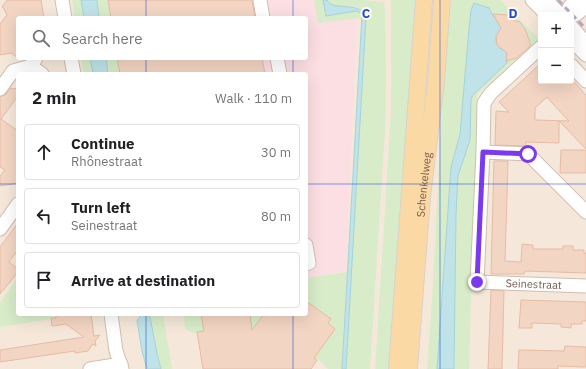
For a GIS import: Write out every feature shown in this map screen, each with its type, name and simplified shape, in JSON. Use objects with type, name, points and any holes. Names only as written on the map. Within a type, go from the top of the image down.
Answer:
[{"type":"main road","name":"Schenkelweg","points":[[397,369],[424,0]]},
{"type":"main road","name":"Schenkelweg","points":[[409,369],[422,197],[436,81],[442,0]]},
{"type":"street","points":[[62,0],[65,16]]},
{"type":"street","points":[[260,0],[263,16]]},
{"type":"street","points":[[268,0],[271,16]]},
{"type":"street","points":[[532,0],[544,12]]},
{"type":"street","points":[[546,0],[557,12]]},
{"type":"street","points":[[567,12],[570,6],[578,0]]},
{"type":"street","points":[[574,15],[586,6]]},
{"type":"street","points":[[574,29],[586,43]]},
{"type":"street","points":[[574,43],[586,55]]},
{"type":"street","name":"Seinestraat","points":[[538,51],[491,93],[484,103],[477,282],[586,286]]},
{"type":"street","points":[[71,60],[74,72]]},
{"type":"street","points":[[269,60],[272,72]]},
{"type":"street","points":[[277,60],[280,72]]},
{"type":"street","points":[[0,89],[13,71],[33,62],[40,72]]},
{"type":"street","points":[[574,68],[586,81]]},
{"type":"street","points":[[483,152],[528,154],[586,212]]},
{"type":"street","points":[[0,229],[16,207]]},
{"type":"street","points":[[308,254],[310,263],[308,264]]},
{"type":"street","points":[[90,369],[121,366],[116,351],[111,316]]},
{"type":"shaded area","points":[[0,0],[586,0],[586,369],[0,369]]},
{"type":"shaded area","points":[[84,0],[320,0],[357,15],[346,271],[308,278],[308,72],[98,72],[95,60],[308,60],[308,16],[88,16]]},
{"type":"green space","points":[[72,0],[81,0],[84,16],[75,16]]},
{"type":"green space","points":[[97,0],[108,0],[111,16],[99,16]]},
{"type":"green space","points":[[314,0],[323,0],[326,16],[356,11],[362,14],[362,18],[318,23]]},
{"type":"green space","points":[[327,0],[363,0],[384,2],[386,80],[385,130],[370,369],[346,369],[366,18],[365,13],[358,7],[336,6],[329,3]]},
{"type":"green space","points":[[391,0],[420,0],[392,369],[375,369],[391,112]]},
{"type":"green space","points":[[451,0],[500,0],[538,38],[538,40],[477,94],[469,369],[454,369],[456,214],[458,176],[470,140],[471,99],[473,95],[507,63],[507,51],[498,46],[496,41],[499,32],[492,14],[490,11],[476,4],[471,10],[460,134],[451,167],[437,369],[427,369],[443,89]]},
{"type":"green space","points":[[81,60],[90,60],[93,72],[84,72]]},
{"type":"green space","points":[[106,60],[117,60],[120,72],[108,72]]},
{"type":"green space","points":[[347,272],[342,369],[328,369],[322,362],[312,357],[307,316],[308,316],[308,278]]},
{"type":"green space","points":[[16,280],[16,316],[51,316],[52,319],[0,327],[0,302]]},
{"type":"green space","points":[[148,316],[163,316],[172,369],[161,369],[150,317]]},
{"type":"green space","points":[[183,316],[264,316],[249,336],[239,325],[196,333],[188,331],[185,327]]},
{"type":"water","points":[[81,0],[97,0],[99,16],[84,16]]},
{"type":"water","points":[[323,0],[327,0],[334,5],[360,10],[365,13],[366,18],[346,369],[342,369],[362,14],[356,11],[326,16]]},
{"type":"water","points":[[474,3],[489,8],[502,29],[497,36],[496,42],[500,48],[507,51],[507,63],[473,95],[471,99],[470,140],[458,176],[456,214],[454,369],[437,369],[451,167],[460,134],[471,10]]},
{"type":"water","points":[[90,60],[106,60],[108,72],[93,72]]},
{"type":"water","points":[[141,316],[150,317],[161,369],[147,369],[142,351],[137,320]]},
{"type":"building","points":[[7,0],[41,0],[44,16],[16,16],[16,57],[11,53],[0,55],[0,24],[7,15],[2,7]]},
{"type":"building","points":[[108,0],[252,0],[255,16],[111,16]]},
{"type":"building","points":[[493,14],[508,15],[508,17],[518,22],[519,21],[525,29],[530,46],[517,58],[506,61],[507,53],[497,45],[496,36],[501,28]]},
{"type":"building","points":[[117,60],[262,60],[265,72],[120,72]]},
{"type":"building","points":[[538,66],[538,84],[574,84],[574,82],[586,95],[586,149],[559,121],[559,143],[526,142],[526,146],[495,145],[496,111],[509,112],[499,102]],"holes":[[[547,97],[569,121],[535,120],[535,108]]]},
{"type":"building","points":[[11,88],[16,88],[16,99],[1,119],[16,130],[16,183],[0,186],[0,176],[5,170],[0,167],[0,97],[6,94]]},
{"type":"building","points":[[561,150],[586,150],[586,173],[560,173]]},
{"type":"building","points":[[494,161],[508,161],[505,261],[521,262],[522,244],[533,245],[533,249],[563,249],[563,246],[573,246],[573,250],[584,250],[584,253],[586,253],[586,273],[525,271],[524,274],[491,274]]},
{"type":"building","points":[[16,226],[16,253],[9,262],[16,267],[16,274],[0,294],[0,247]]},
{"type":"building","points":[[491,290],[504,291],[502,369],[488,369]]},
{"type":"building","points":[[521,300],[586,302],[586,321],[582,321],[582,324],[571,324],[571,328],[561,327],[561,324],[532,323],[532,328],[519,328]]},
{"type":"building","points":[[308,302],[331,319],[328,323],[335,329],[314,358],[317,360],[311,369],[203,369],[197,332],[204,331],[201,316],[250,316],[252,330],[262,316],[308,316]]},
{"type":"building","points":[[56,316],[91,316],[94,336],[100,335],[95,341],[96,346],[93,344],[88,351],[75,353],[75,351],[0,362],[0,350],[84,337],[66,324],[52,326],[51,318],[56,318]]},
{"type":"building","points":[[565,346],[586,347],[586,367],[558,366],[558,369],[518,369],[519,350],[564,351]]},
{"type":"railway","points":[[558,0],[586,29]]},
{"type":"route","points":[[477,282],[483,152],[528,154]]}]
